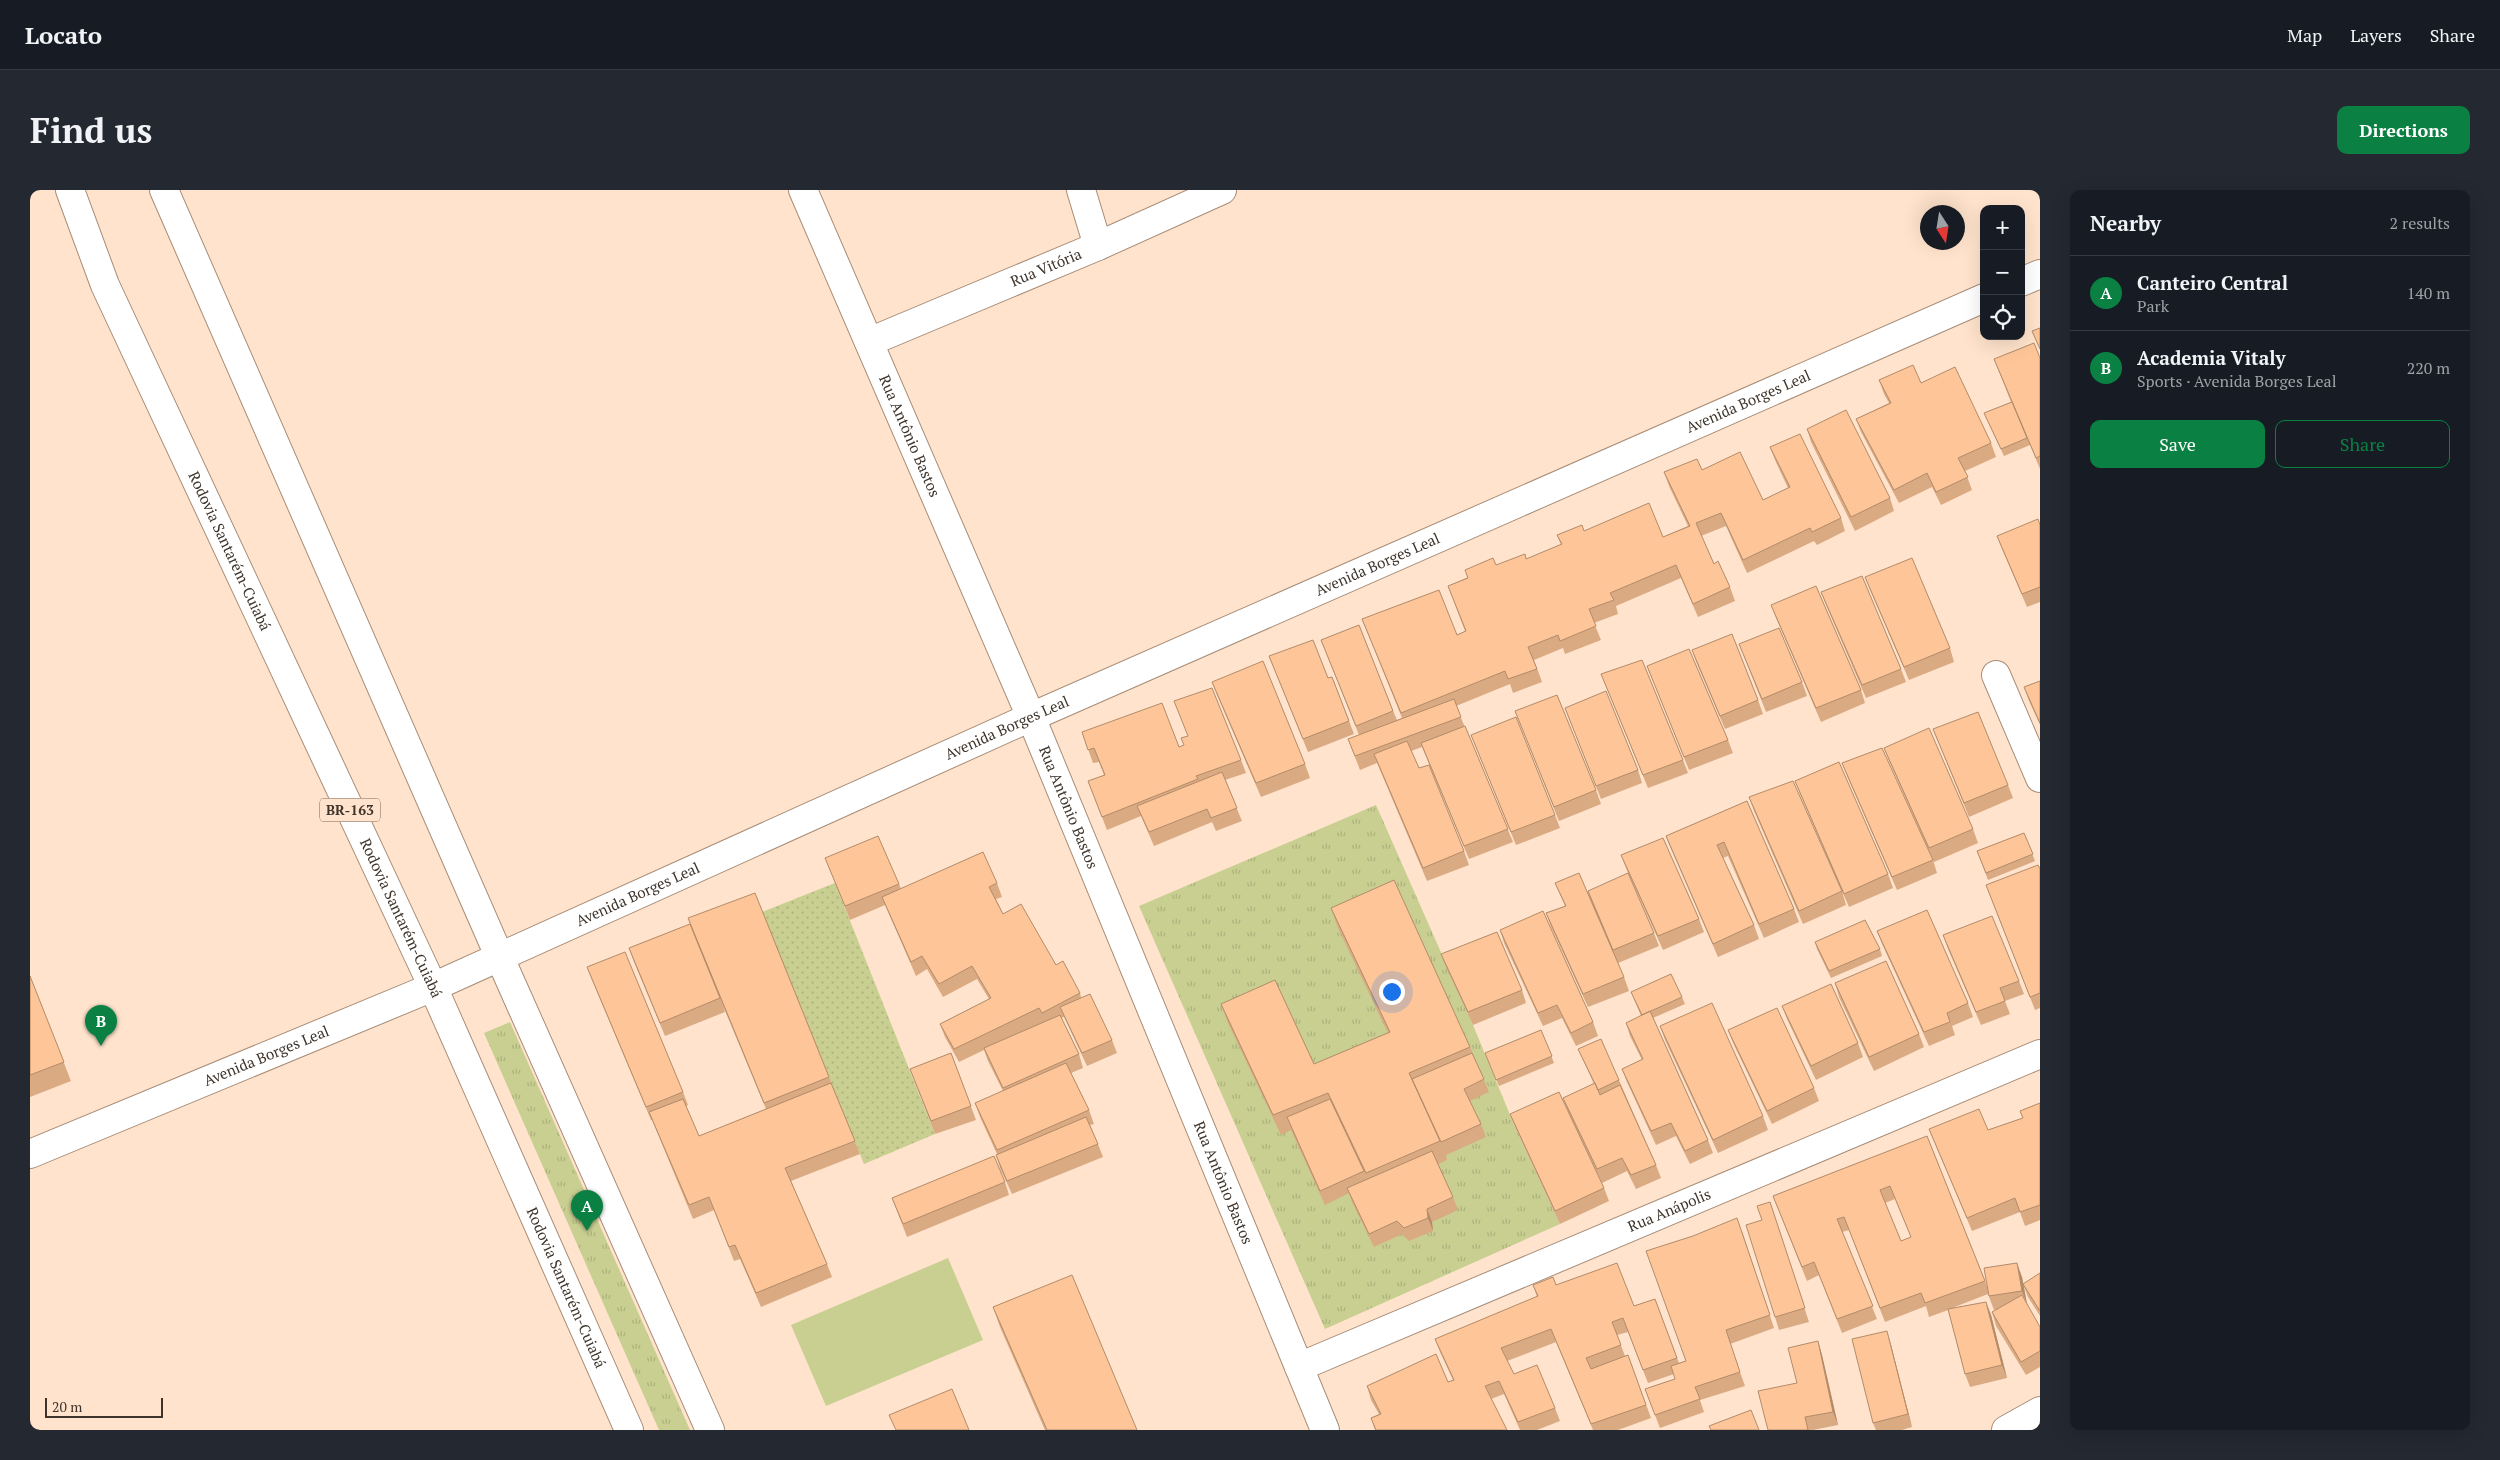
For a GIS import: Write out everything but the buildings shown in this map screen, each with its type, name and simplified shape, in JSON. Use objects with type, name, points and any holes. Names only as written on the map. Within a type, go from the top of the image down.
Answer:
[{"type":"main road","name":"Rodovia Santarém-Cuiabá","points":[[70,190],[105,285],[433,987],[629,1430]]},
{"type":"main road","points":[[164,190],[500,958],[710,1430]]},
{"type":"main road","name":"Rua Antônio Bastos","points":[[802,190],[1031,717],[1325,1430]]},
{"type":"main road","points":[[1081,190],[1098,246]]},
{"type":"main road","name":"Rua Vitória","points":[[869,342],[1098,246],[1222,190]]},
{"type":"main road","points":[[2025,280],[2040,274]]},
{"type":"main road","name":"Avenida Borges Leal","points":[[30,1154],[500,958],[1031,717],[1980,300]]},
{"type":"main road","points":[[1996,675],[2040,778]]},
{"type":"main road","name":"Rua Anápolis","points":[[1299,1367],[2040,1054]]},
{"type":"main road","points":[[2006,1430],[2040,1411]]},
{"type":"green space","points":[[1376,805],[1473,1025],[1515,1127],[1560,1224],[1325,1329],[1139,906]]},
{"type":"green space","points":[[835,883],[935,1134],[864,1164],[762,912]]},
{"type":"green space","points":[[510,1022],[690,1430],[659,1430],[484,1033]]},
{"type":"green space","points":[[948,1258],[983,1340],[826,1406],[791,1325]]},
{"type":"place","name":"Academia Vitaly","points":[[101,1046]]},
{"type":"place","name":"Canteiro Central","points":[[587,1231]]}]
